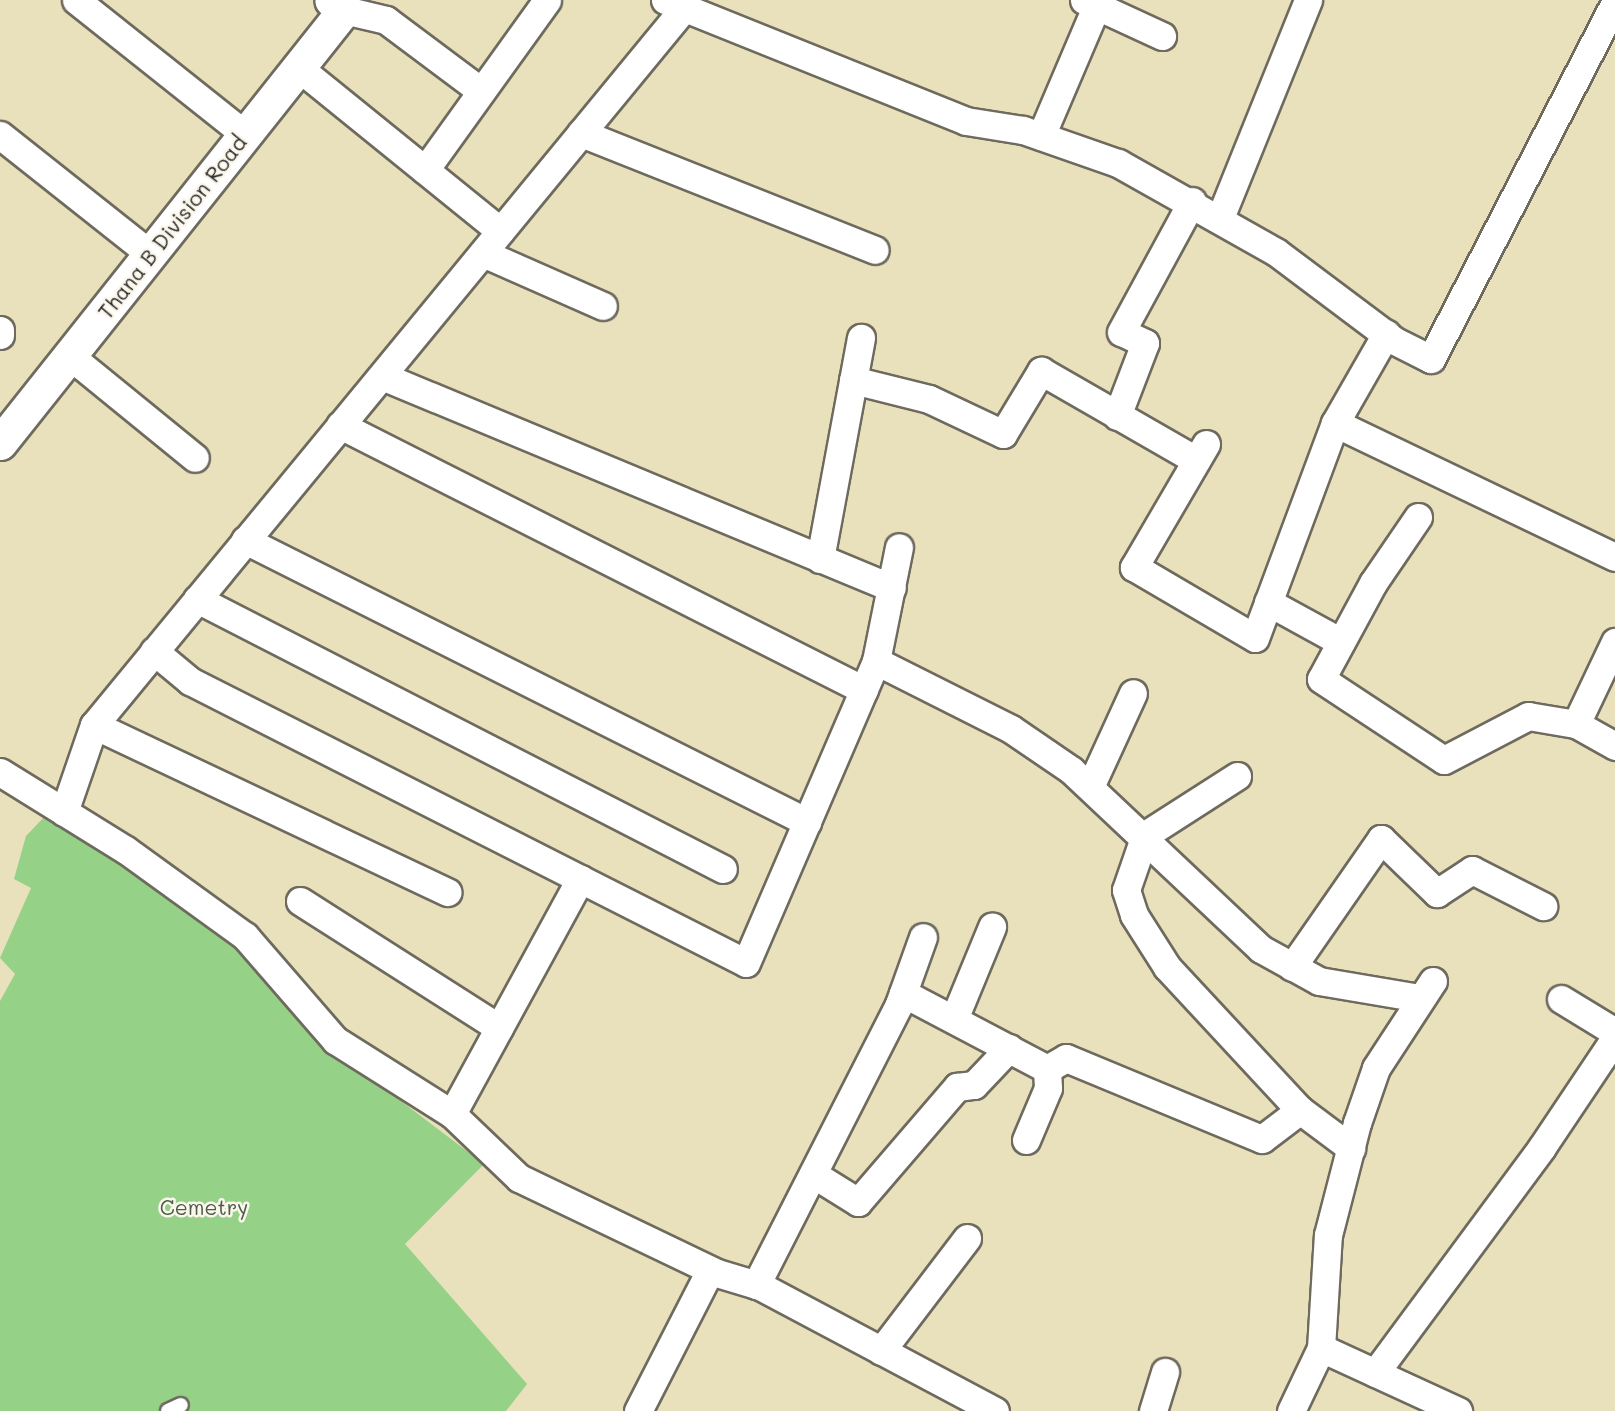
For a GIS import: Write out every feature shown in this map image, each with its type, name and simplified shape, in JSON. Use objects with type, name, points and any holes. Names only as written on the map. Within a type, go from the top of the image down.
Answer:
[{"type":"street","points":[[76,0],[246,135]]},
{"type":"street","points":[[425,170],[547,0]]},
{"type":"street","points":[[1220,218],[1308,0]]},
{"type":"street","points":[[1041,136],[1093,1],[1162,36]]},
{"type":"street","points":[[64,812],[94,725],[581,133],[675,4],[966,121],[1041,136],[1118,164],[1192,201],[1220,218],[1386,334],[1431,359],[1615,2]]},
{"type":"street","points":[[338,5],[386,20],[481,91]]},
{"type":"street","name":"Thana B Division Road","points":[[0,443],[299,68],[338,5]]},
{"type":"street","points":[[299,68],[500,231]]},
{"type":"street","points":[[581,133],[875,250]]},
{"type":"street","points":[[0,135],[150,254]]},
{"type":"street","points":[[1117,416],[1145,343],[1121,332],[1192,201]]},
{"type":"street","points":[[483,253],[603,306]]},
{"type":"street","points":[[0,330],[0,335]]},
{"type":"street","points":[[853,380],[929,399],[1003,434],[1041,371],[1117,416],[1201,452],[1134,567],[1255,638],[1335,423],[1386,334]]},
{"type":"street","points":[[820,559],[861,338]]},
{"type":"street","points":[[70,356],[195,458]]},
{"type":"street","points":[[382,376],[892,588]]},
{"type":"street","points":[[1335,423],[1615,557]]},
{"type":"street","points":[[340,425],[864,690]]},
{"type":"street","points":[[1418,517],[1341,642],[1321,679],[1444,760],[1528,716],[1576,724],[1615,746]]},
{"type":"street","points":[[245,540],[807,822]]},
{"type":"street","points":[[154,651],[190,681],[746,963],[876,661],[899,547]]},
{"type":"street","points":[[197,599],[723,868]]},
{"type":"street","points":[[1268,602],[1341,642]]},
{"type":"street","points":[[1576,724],[1615,642]]},
{"type":"street","points":[[876,661],[1011,729],[1090,787],[1145,834],[1261,949],[1320,981],[1426,990],[1376,1068],[1351,1148],[1328,1235],[1321,1348],[1291,1411]]},
{"type":"street","points":[[1090,787],[1133,693]]},
{"type":"street","points":[[94,725],[448,892]]},
{"type":"street","points":[[0,772],[126,850],[245,936],[335,1040],[452,1114],[519,1178],[710,1270],[756,1285],[995,1411]]},
{"type":"street","points":[[1237,776],[1145,834],[1126,890],[1134,915],[1167,967],[1300,1110],[1351,1148]]},
{"type":"street","points":[[1292,967],[1381,838],[1437,893],[1472,870],[1543,906]]},
{"type":"street","points":[[452,1114],[580,879]]},
{"type":"street","points":[[300,901],[499,1028]]},
{"type":"street","points":[[954,1019],[992,927]]},
{"type":"street","points":[[756,1285],[903,993],[923,937]]},
{"type":"street","points":[[903,993],[1047,1069]]},
{"type":"street","points":[[1561,999],[1615,1032]]},
{"type":"street","points":[[1375,1373],[1615,1038]]},
{"type":"street","points":[[813,1174],[858,1202],[957,1087],[974,1085],[1009,1048]]},
{"type":"street","points":[[1047,1069],[1066,1058],[1262,1139],[1300,1110]]},
{"type":"street","points":[[1026,1140],[1048,1088],[1047,1069]]},
{"type":"street","points":[[881,1351],[967,1238]]},
{"type":"street","points":[[638,1411],[710,1270]]},
{"type":"street","points":[[1321,1348],[1458,1411]]},
{"type":"street","points":[[1153,1411],[1165,1372]]},
{"type":"lane","points":[[168,1411],[181,1405]]},
{"type":"green space","name":"Cemetry","points":[[47,814],[107,846],[238,943],[327,1045],[484,1164],[405,1244],[527,1384],[506,1411],[0,1411],[0,1001],[15,974],[0,958],[31,888],[14,879],[26,836]]}]
